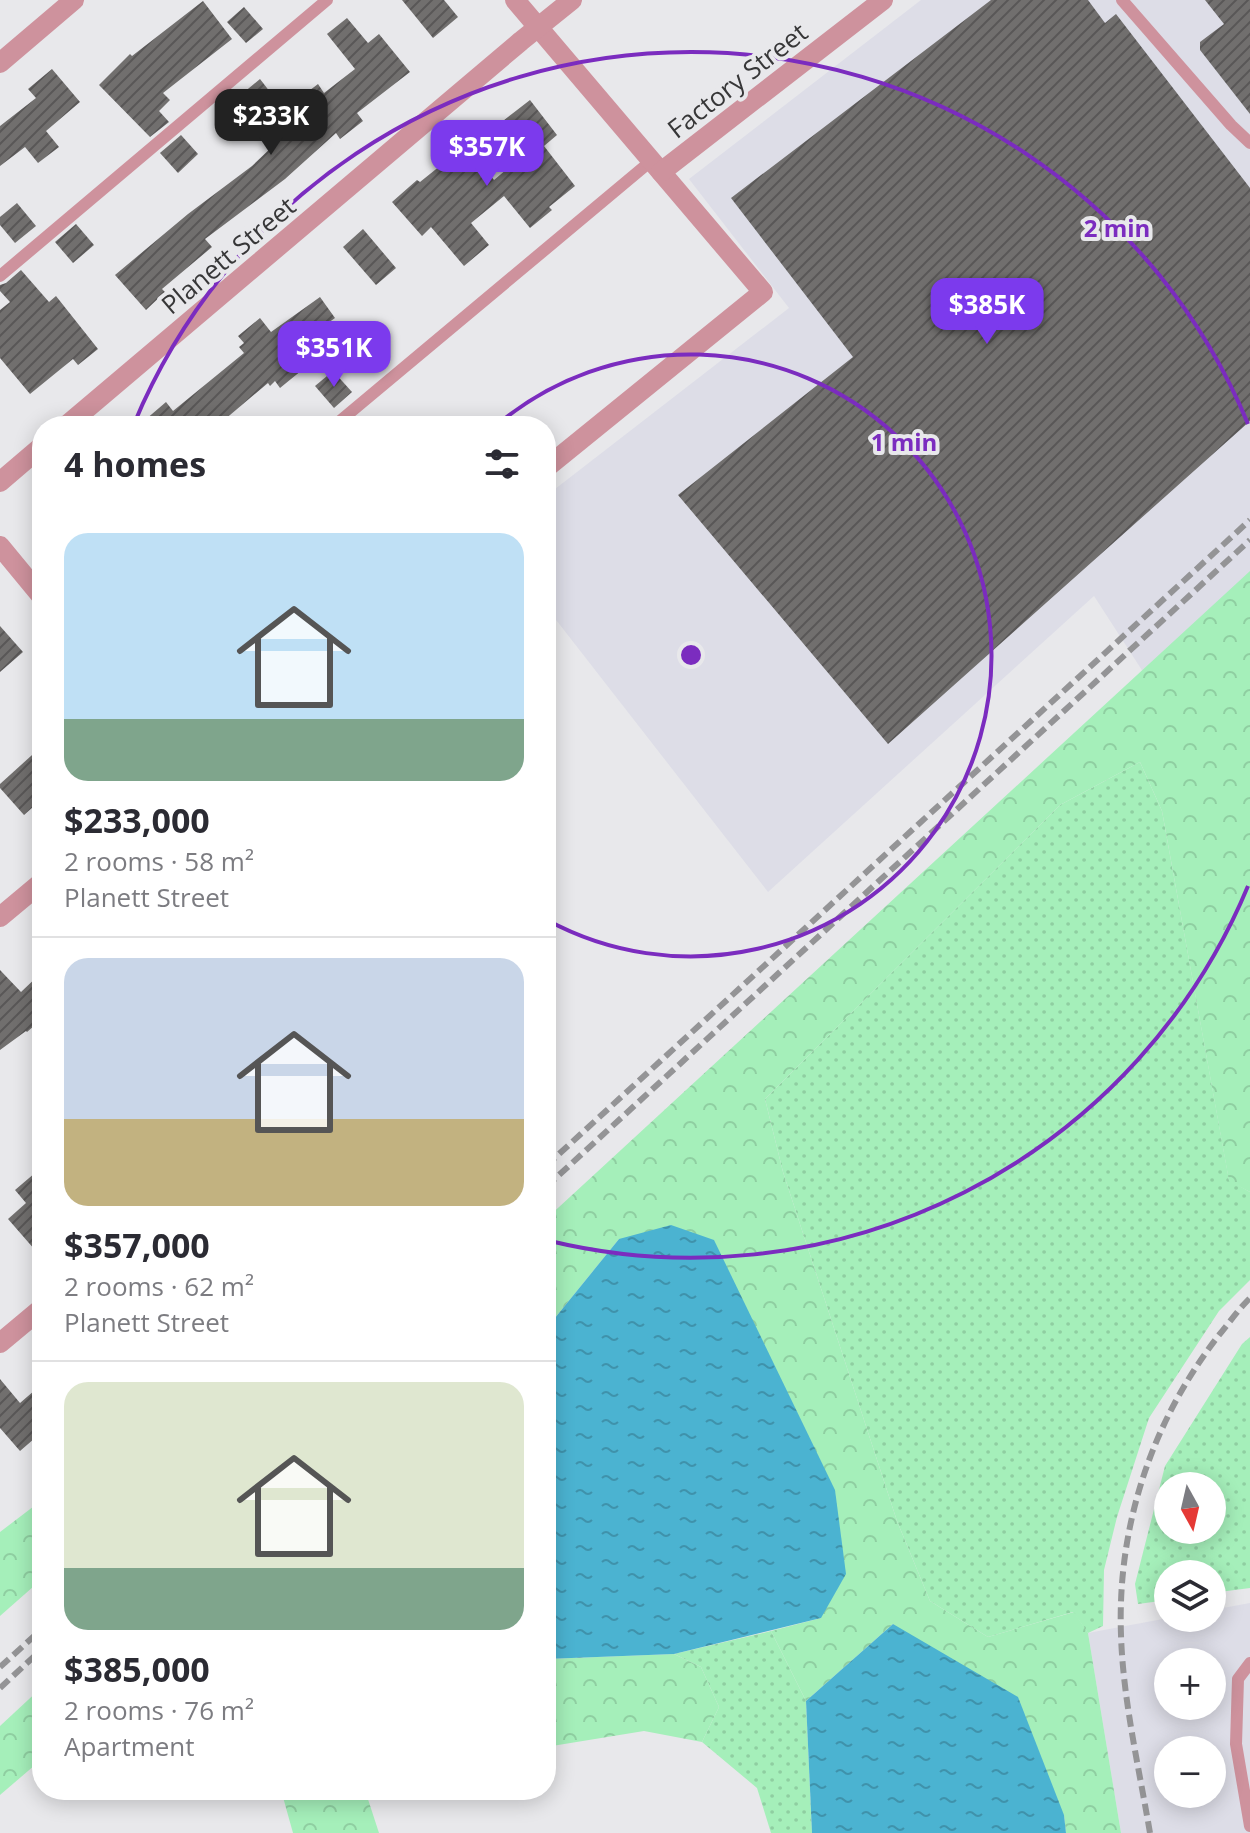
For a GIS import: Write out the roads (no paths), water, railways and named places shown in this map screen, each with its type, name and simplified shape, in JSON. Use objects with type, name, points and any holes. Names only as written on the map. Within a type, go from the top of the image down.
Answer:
[{"type":"street","points":[[0,63],[74,0]]},
{"type":"street","points":[[515,0],[763,292],[556,460]]},
{"type":"street","name":"Planett Street","points":[[78,416],[572,0]]},
{"type":"street","name":"Factory Street","points":[[656,166],[883,0]]},
{"type":"street","points":[[0,482],[32,455]]},
{"type":"street","points":[[0,546],[32,585]]},
{"type":"street","points":[[0,917],[32,890]]},
{"type":"street","points":[[0,1343],[32,1316]]},
{"type":"lane","points":[[0,276],[327,0]]},
{"type":"lane","points":[[1122,0],[1250,143]]},
{"type":"lane","points":[[346,416],[656,166]]},
{"type":"lane","points":[[1250,1663],[1238,1679],[1236,1744],[1250,1826]]},
{"type":"water","points":[[671,1225],[714,1240],[835,1490],[846,1574],[821,1618],[674,1654],[556,1659],[556,1317],[619,1239]]},
{"type":"water","points":[[893,1624],[1018,1697],[1064,1815],[1066,1833],[812,1833],[806,1701]]},
{"type":"railway","points":[[556,1157],[1250,520]]},
{"type":"railway","points":[[556,1178],[1250,540]]},
{"type":"railway","points":[[1150,1833],[1122,1660],[1121,1594],[1125,1554],[1143,1476],[1157,1439],[1195,1368],[1250,1298]]},
{"type":"railway","points":[[0,1667],[32,1638]]},
{"type":"railway","points":[[0,1688],[32,1658]]}]
